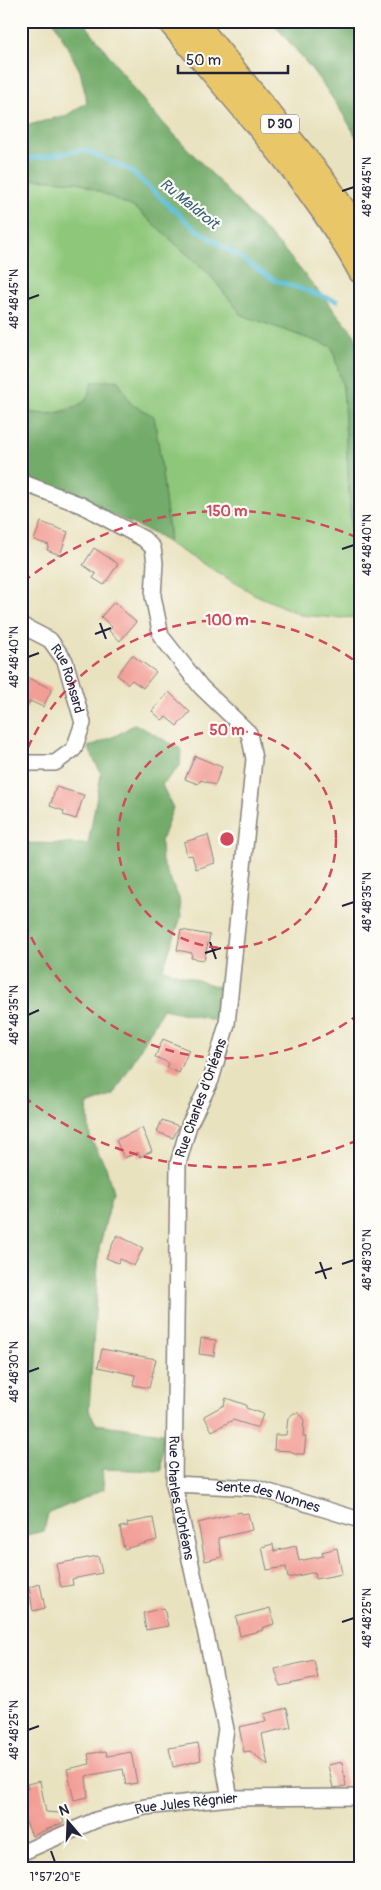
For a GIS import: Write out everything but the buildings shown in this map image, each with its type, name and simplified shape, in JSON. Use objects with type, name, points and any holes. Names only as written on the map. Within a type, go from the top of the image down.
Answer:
[{"type":"main road","name":"D 30","points":[[168,21],[283,159],[320,210],[360,272]]},
{"type":"main road","name":"D 30","points":[[195,21],[319,173],[360,232]]},
{"type":"street","name":"Rue Charles d'Orléans","points":[[21,482],[81,505],[144,539],[153,548],[155,563],[153,596],[161,636],[201,687],[250,733],[254,759],[227,1024],[210,1080],[189,1125],[178,1164],[174,1484],[226,1729],[222,1755],[230,1798]]},
{"type":"street","name":"Rue Ronsard","points":[[21,625],[50,640],[65,661],[83,723],[74,749],[55,763],[21,763]]},
{"type":"street","name":"Sente des Nonnes","points":[[174,1484],[256,1488],[360,1520]]},
{"type":"street","name":"Rue Jules Régnier","points":[[21,1852],[96,1820],[145,1807],[230,1798],[360,1797]]},
{"type":"green space","points":[[83,21],[149,108],[284,250],[354,334],[360,351],[360,590],[354,577],[343,387],[332,347],[242,315],[209,274],[137,209],[78,182],[21,178],[21,127],[67,115],[87,102],[80,71],[54,22]]},
{"type":"green space","points":[[271,21],[360,21],[360,144],[319,80]]},
{"type":"green space","points":[[21,178],[78,182],[137,209],[209,274],[242,315],[332,347],[343,387],[354,577],[360,590],[360,617],[336,618],[301,615],[254,594],[168,543],[169,532],[159,448],[130,404],[118,380],[84,402],[61,411],[49,414],[21,410]]},
{"type":"green space","points":[[118,380],[131,404],[154,416],[169,532],[168,543],[156,535],[55,488],[21,475],[21,410],[46,414],[71,410],[85,401],[92,382]]},
{"type":"green space","points":[[135,724],[181,749],[180,766],[162,785],[173,808],[161,841],[162,862],[179,898],[181,917],[163,969],[219,987],[214,1020],[163,1009],[114,1095],[87,1105],[90,1137],[106,1167],[113,1193],[99,1249],[89,1410],[96,1424],[163,1433],[161,1471],[102,1469],[104,1489],[48,1514],[44,1531],[23,1536],[21,1534],[21,843],[88,844],[101,774],[88,747],[117,735]]},
{"type":"waterway","name":"Ru Maldroit","points":[[21,160],[84,150],[130,170],[193,227],[274,280],[337,301]]}]
